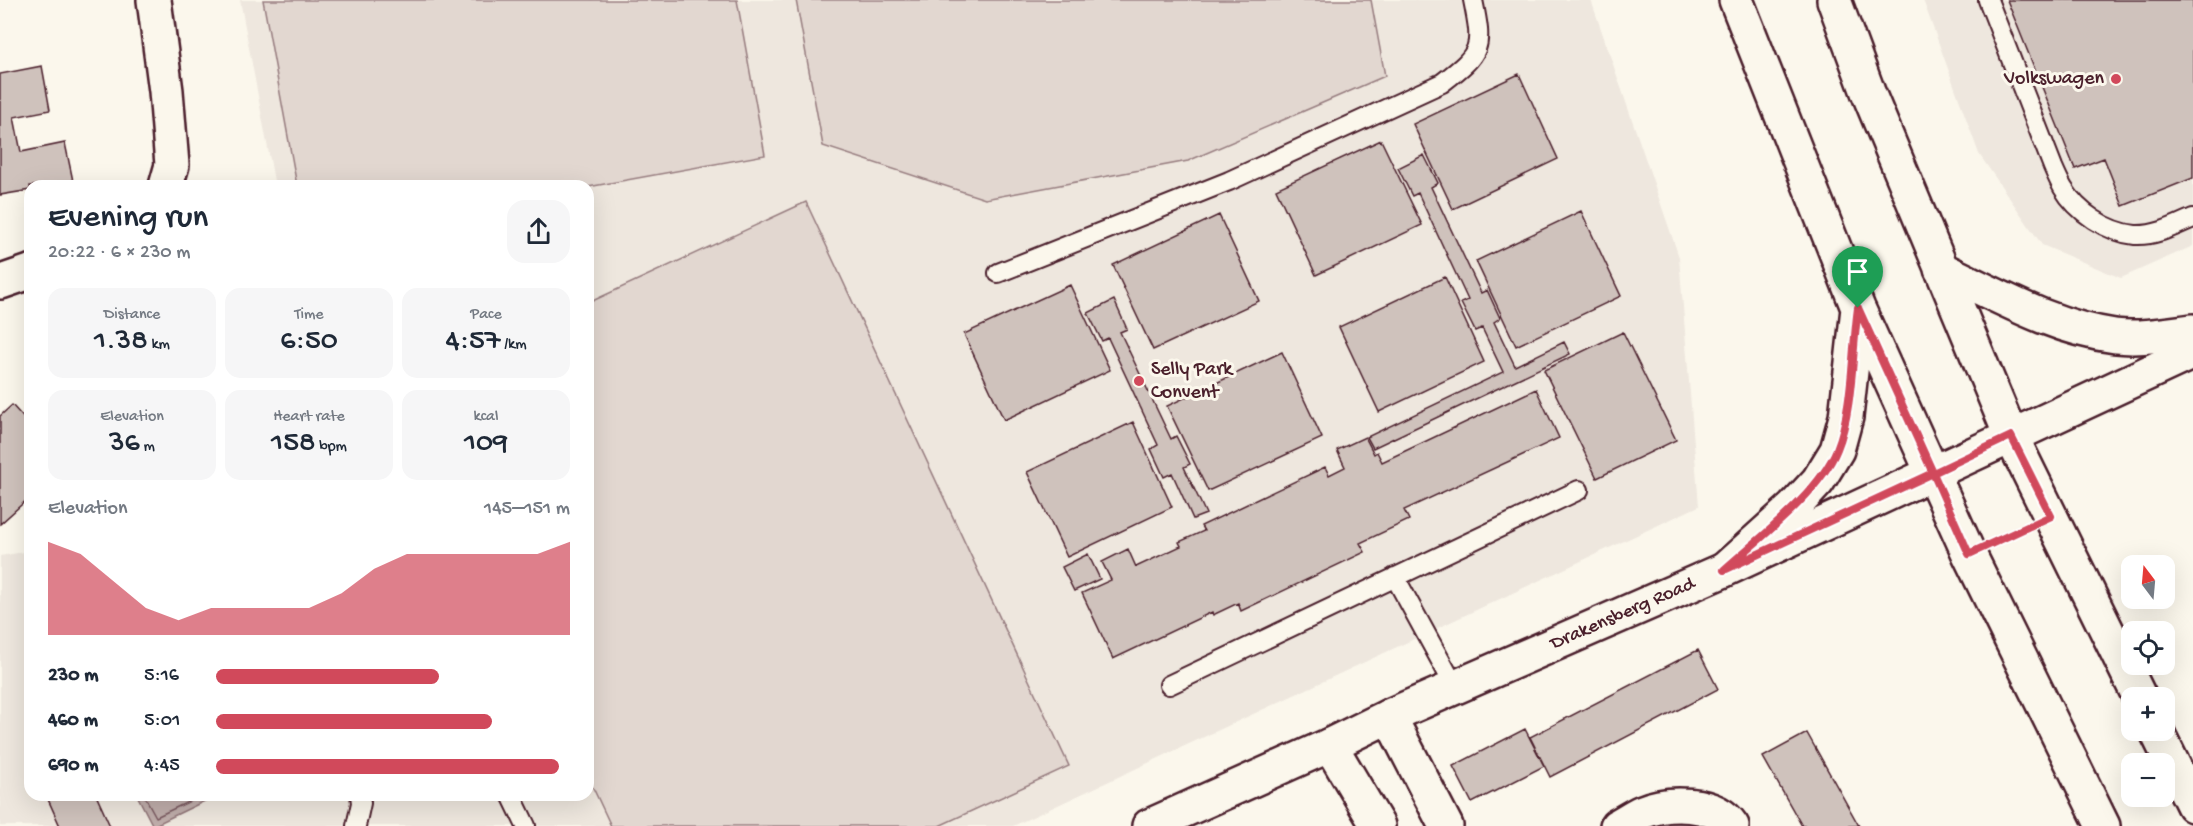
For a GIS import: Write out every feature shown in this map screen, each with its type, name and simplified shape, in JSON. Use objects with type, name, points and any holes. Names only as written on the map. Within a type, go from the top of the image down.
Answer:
[{"type":"main road","points":[[154,0],[166,91],[172,165],[168,180]]},
{"type":"main road","points":[[1736,0],[1858,308],[1969,554],[2103,826]]},
{"type":"main road","points":[[1834,0],[1868,92],[2011,436],[2135,687]]},
{"type":"main road","points":[[1941,269],[2017,306],[2077,329],[2117,336],[2154,336],[2193,331]]},
{"type":"main road","points":[[1,282],[24,274]]},
{"type":"main road","points":[[1724,570],[1794,507],[1818,481],[1837,450],[1846,417],[1858,308]]},
{"type":"main road","name":"Drakensberg Road","points":[[1149,826],[1389,716],[1724,570],[2193,352]]},
{"type":"main road","points":[[1389,716],[1446,826]]},
{"type":"main road","points":[[2161,741],[2193,805]]},
{"type":"main road","points":[[1330,745],[1378,826]]},
{"type":"main road","points":[[1617,826],[1643,812],[1685,805],[1707,807],[1725,816],[1732,826]]},
{"type":"lane","points":[[998,273],[1229,181],[1442,83],[1469,61],[1479,45],[1480,32],[1473,0]]},
{"type":"lane","points":[[1988,0],[2053,167],[2063,189],[2073,201],[2095,221],[2114,230],[2136,235],[2167,230],[2193,218]]},
{"type":"lane","points":[[1169,685],[1579,490]]},
{"type":"lane","points":[[1395,577],[1455,687]]},
{"type":"lane","points":[[356,826],[361,801]]},
{"type":"lane","points":[[514,801],[526,826]]},
{"type":"path","points":[[1969,554],[2051,516]]},
{"type":"shaded area","name":"Selly Park Convent","points":[[240,0],[1591,0],[1679,257],[1699,506],[1013,826],[0,826],[0,556],[24,552],[24,801],[594,801],[594,180],[274,180]]},
{"type":"shaded area","points":[[263,0],[737,0],[765,155],[594,186],[594,180],[296,180]]},
{"type":"shaded area","points":[[796,0],[1371,0],[1385,76],[1188,161],[985,199],[823,146]]},
{"type":"shaded area","points":[[1923,0],[2193,0],[2193,246],[2121,278],[2042,245],[1979,154]]},
{"type":"shaded area","points":[[806,202],[1069,766],[939,826],[611,826],[594,790],[594,300]]},
{"type":"water","points":[[140,801],[205,801],[153,826]]},
{"type":"building","name":"Volkswagen","points":[[2007,0],[2193,0],[2193,178],[2123,206],[2104,158],[2075,169]]},
{"type":"building","points":[[42,66],[50,110],[14,117],[21,152],[65,143],[73,180],[24,180],[24,191],[0,195],[0,74]]},
{"type":"building","points":[[1519,74],[1558,159],[1453,209],[1413,124]]},
{"type":"building","points":[[1381,140],[1422,225],[1316,275],[1276,189]]},
{"type":"building","points":[[1424,155],[1438,183],[1431,187],[1481,293],[1487,290],[1500,318],[1494,322],[1515,366],[1564,342],[1570,354],[1373,448],[1367,437],[1503,372],[1482,328],[1475,331],[1461,303],[1468,300],[1418,193],[1412,196],[1398,168]]},
{"type":"building","points":[[1581,211],[1621,296],[1516,346],[1476,261]]},
{"type":"building","points":[[1219,215],[1259,301],[1153,350],[1113,265]]},
{"type":"building","points":[[1445,277],[1484,362],[1379,412],[1339,327]]},
{"type":"building","points":[[1070,285],[1110,370],[1004,420],[964,334]]},
{"type":"building","points":[[1114,300],[1127,329],[1120,332],[1171,439],[1176,436],[1190,464],[1184,467],[1206,514],[1193,519],[1172,473],[1164,477],[1151,449],[1158,445],[1108,338],[1102,341],[1088,313]]},
{"type":"building","points":[[1623,332],[1676,440],[1597,478],[1544,370]]},
{"type":"building","points":[[1282,352],[1322,438],[1208,491],[1167,406]]},
{"type":"building","points":[[1536,389],[1559,438],[1404,510],[1409,520],[1360,543],[1365,552],[1241,611],[1238,603],[1213,615],[1212,612],[1113,659],[1082,593],[1111,580],[1102,562],[1128,549],[1136,567],[1181,546],[1179,542],[1204,531],[1201,526],[1325,467],[1329,475],[1345,467],[1337,450],[1365,437],[1374,454],[1377,452],[1382,462]]},
{"type":"building","points":[[12,405],[24,418],[24,502],[0,524],[0,416]]},
{"type":"building","points":[[1133,422],[1172,507],[1067,557],[1027,472]]},
{"type":"building","points":[[1088,554],[1100,579],[1074,591],[1062,567]]},
{"type":"building","points":[[1698,650],[1718,689],[1550,777],[1530,737]]},
{"type":"building","points":[[1525,729],[1544,766],[1472,803],[1453,766]]},
{"type":"building","points":[[1807,733],[1859,826],[1802,826],[1763,757]]},
{"type":"building","points":[[49,801],[99,801],[110,826],[60,826]]},
{"type":"place","name":"Volkswagen","points":[[2116,79]]},
{"type":"place","name":"Selly Park Convent","points":[[1139,381]]},
{"type":"route","points":[[1858,308],[1846,417],[1837,450],[1818,481],[1794,507],[1724,570],[1933,473],[1969,554],[2051,516],[2011,436],[1933,473],[1858,308]]}]
